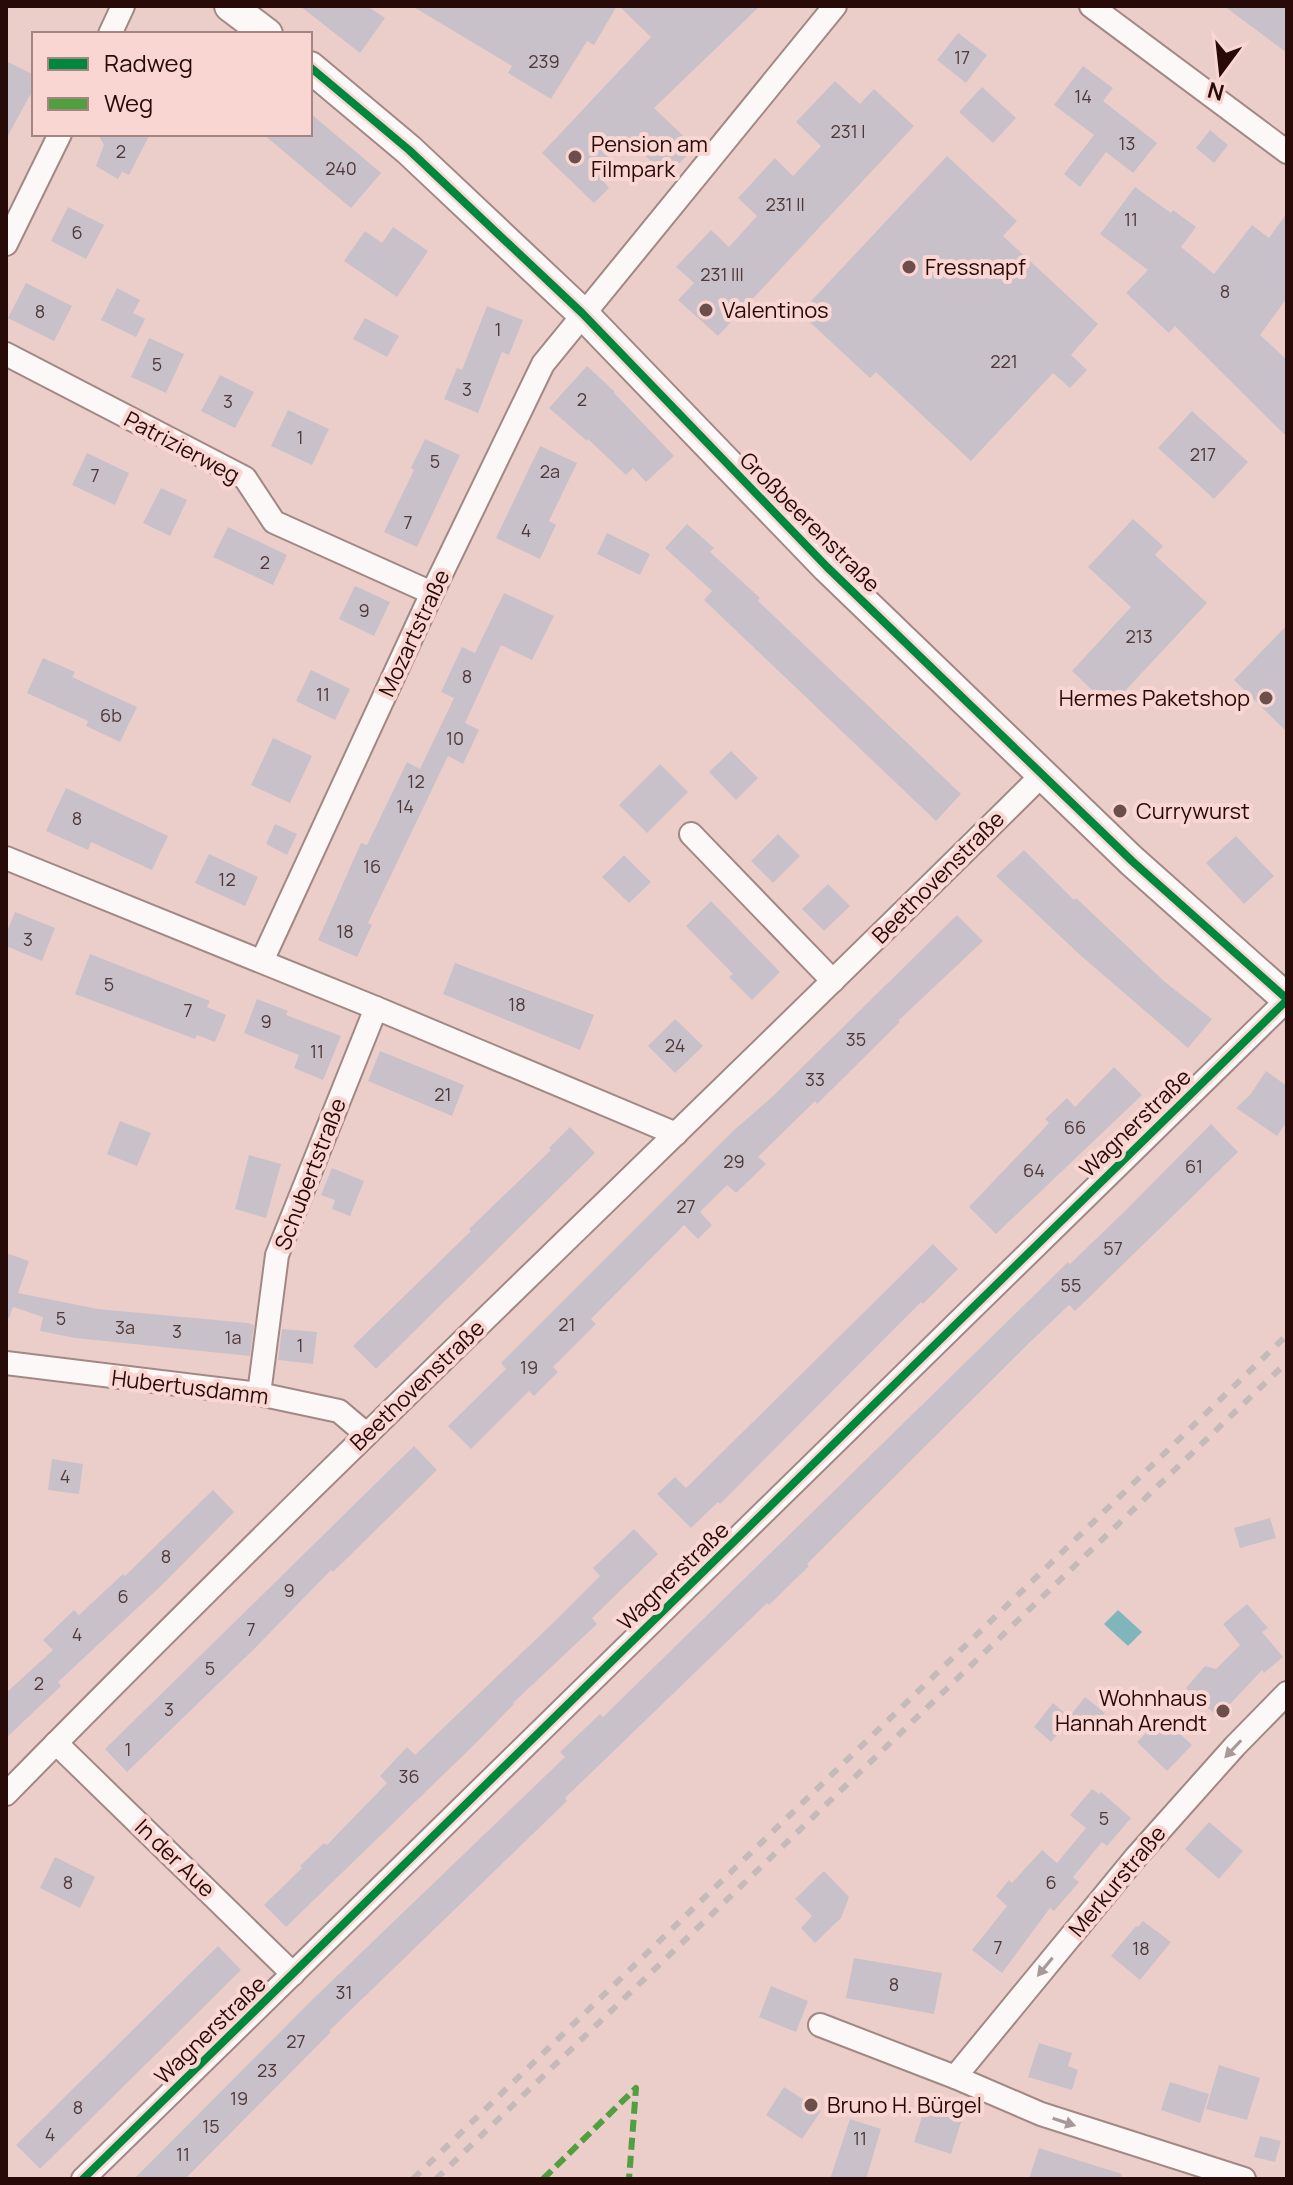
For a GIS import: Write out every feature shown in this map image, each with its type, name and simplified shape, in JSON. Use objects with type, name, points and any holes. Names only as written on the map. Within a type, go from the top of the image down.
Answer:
[{"type":"street","points":[[111,32],[123,6]]},
{"type":"street","points":[[230,6],[264,32]]},
{"type":"street","name":"Mozartstraße","points":[[262,961],[432,593],[543,364],[835,6]]},
{"type":"street","points":[[1091,6],[1287,152]]},
{"type":"street","name":"Großbeerenstraße","points":[[312,69],[409,150],[582,313],[827,567],[1132,861],[1287,999]]},
{"type":"street","points":[[6,244],[59,136]]},
{"type":"street","name":"Patrizierweg","points":[[6,354],[245,478],[274,522],[432,593]]},
{"type":"street","name":"Beethovenstraße","points":[[6,1794],[366,1434],[1043,774]]},
{"type":"street","points":[[691,834],[833,981]]},
{"type":"street","points":[[6,858],[676,1134]]},
{"type":"street","name":"Wagnerstraße","points":[[83,2179],[1287,999]]},
{"type":"street","name":"Schubertstraße","points":[[259,1394],[277,1255],[376,1008]]},
{"type":"street","name":"Hubertusdamm","points":[[6,1363],[259,1394],[339,1411],[366,1434]]},
{"type":"street","name":"Merkurstraße","points":[[955,2077],[1136,1857],[1220,1762],[1287,1693]]},
{"type":"street","name":"In der Aue","points":[[56,1743],[293,1974]]},
{"type":"street","points":[[820,2025],[1041,2114],[1244,2179]]},
{"type":"water","points":[[1118,1610],[1142,1632],[1128,1646],[1104,1624]]},
{"type":"building","points":[[300,6],[367,6],[385,18],[360,53]]},
{"type":"building","points":[[412,6],[617,6],[594,45],[587,41],[551,99],[508,73],[512,66]]},
{"type":"building","points":[[619,6],[760,6],[654,108],[695,147],[667,176],[626,138],[594,170],[609,188],[594,203],[542,153],[651,37]]},
{"type":"building","points":[[1224,6],[1287,6],[1287,53]]},
{"type":"building","points":[[958,33],[987,55],[966,83],[937,60]]},
{"type":"building","points":[[6,61],[32,74],[32,92],[6,139]]},
{"type":"building","points":[[1083,66],[1113,88],[1103,101],[1157,143],[1133,173],[1106,152],[1080,187],[1064,174],[1094,135],[1054,105]]},
{"type":"building","points":[[835,81],[860,104],[874,89],[914,126],[718,336],[678,300],[694,283],[676,267],[711,230],[729,247],[757,216],[738,198],[775,158],[793,176],[821,146],[796,122]]},
{"type":"building","points":[[982,87],[1016,118],[993,143],[959,112]]},
{"type":"building","points":[[312,115],[381,173],[351,208],[265,136],[312,136]]},
{"type":"building","points":[[1210,130],[1228,145],[1214,163],[1196,148]]},
{"type":"building","points":[[99,136],[149,136],[129,175],[122,172],[118,179],[96,166],[104,145]]},
{"type":"building","points":[[947,156],[1017,221],[1003,236],[1098,324],[1071,355],[1087,370],[1070,388],[1053,373],[971,461],[876,372],[870,378],[800,313]]},
{"type":"building","points":[[1135,187],[1196,227],[1181,247],[1214,274],[1252,225],[1269,238],[1287,213],[1287,298],[1260,335],[1287,360],[1287,437],[1175,326],[1169,333],[1126,293],[1148,270],[1100,234]]},
{"type":"building","points":[[68,207],[104,225],[86,259],[51,241]]},
{"type":"building","points":[[393,227],[428,251],[397,297],[344,261],[365,231],[382,243]]},
{"type":"building","points":[[26,283],[72,306],[54,341],[8,318]]},
{"type":"building","points":[[117,288],[140,300],[133,313],[145,319],[136,337],[101,320]]},
{"type":"building","points":[[487,306],[523,320],[509,355],[502,352],[478,413],[444,399],[457,368],[462,370]]},
{"type":"building","points":[[365,318],[399,336],[387,357],[353,339]]},
{"type":"building","points":[[149,338],[184,354],[166,393],[131,377]]},
{"type":"building","points":[[587,366],[674,456],[646,482],[633,468],[626,475],[549,408]]},
{"type":"building","points":[[220,375],[254,392],[235,428],[201,411]]},
{"type":"building","points":[[288,410],[329,429],[312,465],[271,446]]},
{"type":"building","points":[[1192,411],[1248,462],[1214,499],[1158,448]]},
{"type":"building","points":[[425,439],[460,455],[417,547],[384,532],[414,470],[411,468]]},
{"type":"building","points":[[540,446],[577,463],[549,521],[556,525],[540,559],[496,538]]},
{"type":"building","points":[[87,453],[129,473],[115,505],[72,485]]},
{"type":"building","points":[[161,488],[187,500],[170,536],[143,523]]},
{"type":"building","points":[[1133,519],[1163,546],[1155,555],[1207,603],[1110,707],[1072,671],[1131,607],[1088,567]]},
{"type":"building","points":[[687,524],[714,548],[710,552],[760,598],[758,601],[961,794],[936,821],[704,600],[712,591],[665,548]]},
{"type":"building","points":[[228,527],[287,555],[273,585],[213,557]]},
{"type":"building","points":[[607,533],[650,554],[640,575],[597,554]]},
{"type":"building","points":[[355,586],[390,602],[374,636],[339,619]]},
{"type":"building","points":[[504,593],[554,616],[532,660],[501,645],[465,723],[479,730],[463,764],[448,756],[368,923],[372,925],[357,957],[318,940],[361,843],[367,845],[407,762],[420,769],[454,698],[441,692],[462,647],[475,653]]},
{"type":"building","points":[[1287,625],[1287,732],[1234,680]]},
{"type":"building","points":[[43,658],[75,672],[72,677],[137,707],[120,742],[86,726],[88,721],[27,693]]},
{"type":"building","points":[[311,670],[350,689],[335,720],[296,701]]},
{"type":"building","points":[[273,738],[312,756],[290,803],[251,785]]},
{"type":"building","points":[[731,751],[758,778],[736,800],[709,772]]},
{"type":"building","points":[[660,764],[688,792],[647,833],[619,805]]},
{"type":"building","points":[[66,788],[168,836],[152,870],[91,842],[88,850],[46,831]]},
{"type":"building","points":[[275,824],[297,834],[287,855],[266,844]]},
{"type":"building","points":[[778,834],[800,856],[773,883],[751,861]]},
{"type":"building","points":[[1236,836],[1274,876],[1244,904],[1206,863]]},
{"type":"building","points":[[1024,850],[1165,982],[1212,1019],[1188,1048],[1079,954],[996,876]]},
{"type":"building","points":[[209,854],[258,877],[245,906],[195,883]]},
{"type":"building","points":[[624,855],[651,882],[629,903],[602,877]]},
{"type":"building","points":[[828,884],[850,906],[824,931],[802,909]]},
{"type":"building","points":[[711,901],[780,972],[752,1000],[729,977],[733,974],[686,926]]},
{"type":"building","points":[[15,912],[55,928],[42,961],[6,946],[6,934]]},
{"type":"building","points":[[957,915],[983,941],[898,1021],[817,1104],[815,1101],[758,1157],[766,1164],[736,1193],[727,1185],[700,1212],[712,1225],[698,1239],[684,1225],[591,1319],[596,1324],[553,1367],[558,1372],[534,1396],[529,1391],[471,1449],[448,1426],[506,1369],[501,1363],[733,1131],[772,1097]]},
{"type":"building","points":[[90,954],[210,1001],[207,1007],[226,1015],[215,1042],[197,1035],[195,1039],[75,994]]},
{"type":"building","points":[[455,963],[594,1015],[580,1050],[443,994]]},
{"type":"building","points":[[257,999],[288,1011],[286,1015],[341,1036],[323,1080],[294,1068],[299,1055],[244,1033]]},
{"type":"building","points":[[675,1019],[703,1046],[675,1073],[648,1046]]},
{"type":"building","points":[[380,1051],[464,1085],[452,1116],[368,1081]]},
{"type":"building","points":[[1114,1067],[1142,1095],[996,1234],[969,1207],[1049,1123],[1045,1119],[1067,1098],[1075,1107]]},
{"type":"building","points":[[1266,1071],[1287,1086],[1287,1122],[1277,1136],[1236,1108],[1250,1095]]},
{"type":"building","points":[[120,1121],[151,1133],[137,1166],[107,1154]]},
{"type":"building","points":[[1211,1124],[1238,1152],[1187,1202],[1075,1311],[1069,1305],[1028,1344],[807,1564],[809,1566],[565,1798],[567,1801],[329,2031],[185,2179],[134,2179],[313,1999],[565,1757],[560,1752],[600,1714],[603,1717]]},
{"type":"building","points":[[570,1127],[595,1153],[376,1369],[353,1346],[471,1231],[469,1229],[551,1150],[549,1148]]},
{"type":"building","points":[[249,1155],[281,1164],[266,1218],[235,1209]]},
{"type":"building","points":[[332,1168],[364,1181],[350,1216],[332,1209],[335,1200],[321,1195]]},
{"type":"building","points":[[933,1244],[958,1269],[923,1304],[921,1302],[720,1504],[718,1502],[691,1528],[657,1494],[675,1477],[686,1488]]},
{"type":"building","points":[[6,1253],[29,1261],[18,1293],[98,1309],[248,1323],[254,1325],[250,1356],[75,1338],[40,1331],[43,1317],[13,1307],[9,1318],[6,1318]]},
{"type":"building","points":[[282,1329],[317,1332],[313,1364],[278,1360]]},
{"type":"building","points":[[414,1446],[437,1470],[127,1772],[105,1749]]},
{"type":"building","points":[[52,1459],[83,1464],[79,1494],[48,1490]]},
{"type":"building","points":[[213,1490],[234,1512],[165,1582],[58,1682],[61,1686],[6,1738],[6,1693],[53,1650],[43,1640],[74,1610],[79,1615],[123,1574],[125,1576]]},
{"type":"building","points":[[1270,1518],[1276,1538],[1240,1548],[1234,1528]]},
{"type":"building","points":[[634,1529],[658,1554],[592,1618],[597,1624],[286,1927],[264,1905],[387,1783],[380,1776],[407,1747],[415,1755],[554,1622],[600,1576],[593,1568]]},
{"type":"building","points":[[1247,1604],[1268,1628],[1262,1632],[1283,1657],[1264,1673],[1262,1670],[1218,1717],[1186,1688],[1205,1666],[1216,1669],[1240,1645],[1223,1624]]},
{"type":"building","points":[[1085,1697],[1105,1713],[1089,1732],[1070,1716]]},
{"type":"building","points":[[1053,1703],[1071,1718],[1051,1742],[1034,1727]]},
{"type":"building","points":[[1162,1717],[1192,1745],[1167,1771],[1137,1742]]},
{"type":"building","points":[[1092,1789],[1099,1794],[1101,1792],[1131,1818],[1107,1846],[1102,1842],[1073,1877],[1079,1882],[1054,1911],[1050,1908],[1002,1973],[972,1950],[1007,1906],[996,1896],[1042,1850],[1057,1863],[1086,1828],[1070,1815]]},
{"type":"building","points":[[1209,1822],[1243,1851],[1219,1879],[1185,1849]]},
{"type":"building","points":[[55,1857],[95,1877],[80,1908],[40,1888]]},
{"type":"building","points":[[824,1871],[849,1897],[841,1918],[815,1943],[801,1928],[812,1916],[795,1899]]},
{"type":"building","points":[[1143,1921],[1171,1942],[1140,1980],[1111,1956]]},
{"type":"building","points":[[218,1946],[241,1970],[40,2169],[16,2145]]},
{"type":"building","points":[[854,1958],[942,1973],[934,2014],[846,1998]]},
{"type":"building","points":[[771,1986],[808,2001],[796,2032],[759,2017]]},
{"type":"building","points":[[1039,2043],[1072,2053],[1068,2066],[1078,2070],[1072,2090],[1028,2077]]},
{"type":"building","points":[[1219,2065],[1260,2078],[1247,2120],[1206,2109]]},
{"type":"building","points":[[1170,2082],[1209,2094],[1200,2123],[1161,2110]]},
{"type":"building","points":[[784,2087],[821,2111],[802,2139],[766,2115]]},
{"type":"building","points":[[926,2104],[963,2116],[951,2154],[914,2142]]},
{"type":"building","points":[[850,2119],[881,2129],[866,2179],[830,2179]]},
{"type":"building","points":[[1260,2136],[1281,2141],[1275,2162],[1254,2157]]},
{"type":"building","points":[[1039,2148],[1122,2174],[1121,2179],[1029,2179]]},
{"type":"railway","points":[[413,2179],[1287,1335]]},
{"type":"railway","points":[[436,2179],[1287,1362]]},
{"type":"marked path","points":[[543,2179],[636,2088],[629,2179]]},
{"type":"cycle path","points":[[312,69],[409,150],[582,313],[827,567],[1132,861],[1287,999]]},
{"type":"cycle path","points":[[83,2179],[1287,1000]]},
{"type":"place","name":"Pension am Filmpark","points":[[575,157]]},
{"type":"place","name":"Fressnapf","points":[[909,267]]},
{"type":"place","name":"Valentinos","points":[[706,310]]},
{"type":"place","name":"Hermes Paketshop","points":[[1266,698]]},
{"type":"place","name":"Currywurst","points":[[1120,811]]},
{"type":"place","name":"Wohnhaus Hannah Arendt","points":[[1223,1711]]},
{"type":"place","name":"Bruno H. Bürgel","points":[[811,2105]]}]
